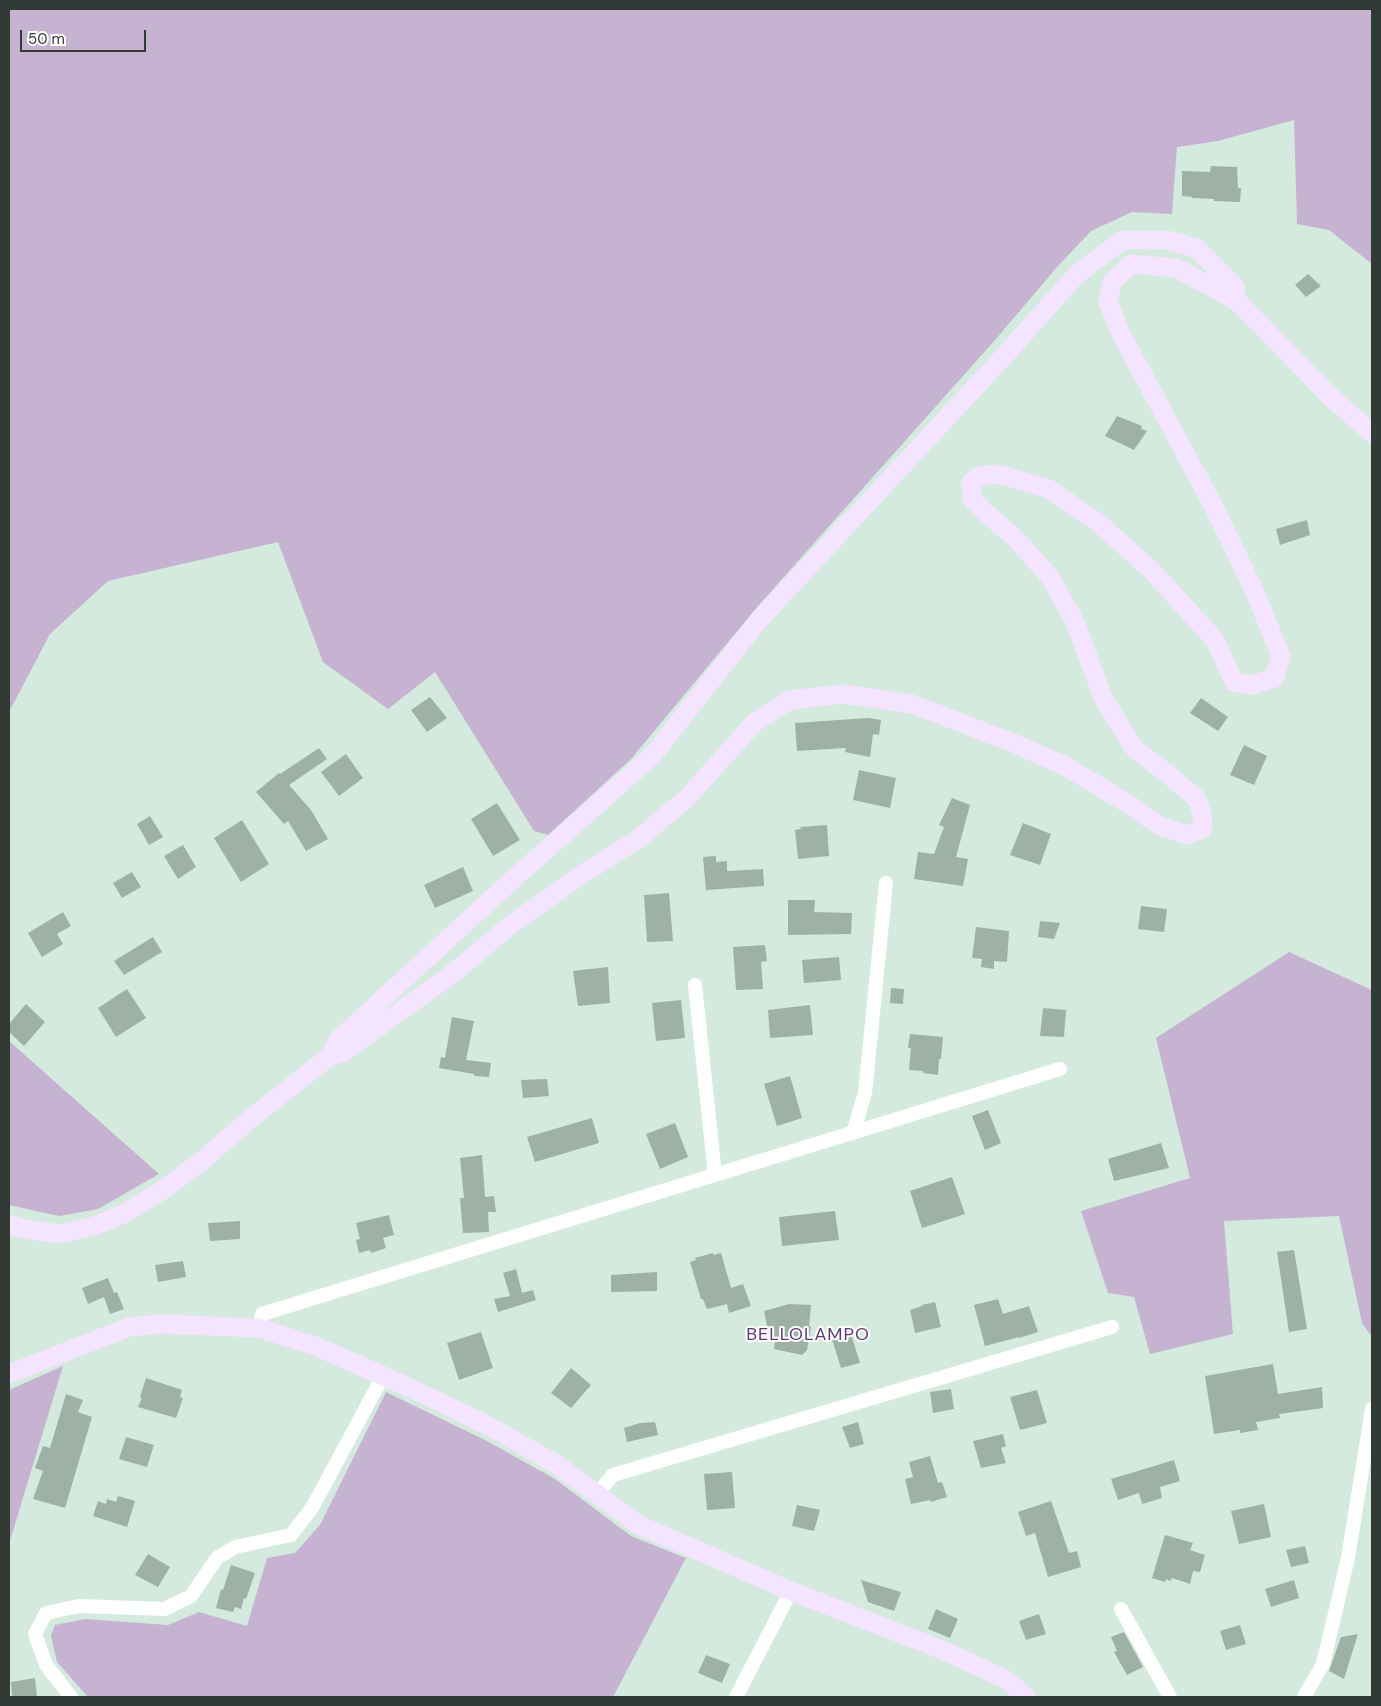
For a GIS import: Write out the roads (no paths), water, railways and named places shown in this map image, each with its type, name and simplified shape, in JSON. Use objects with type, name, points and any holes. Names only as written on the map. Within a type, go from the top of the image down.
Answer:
[{"type":"main road","points":[[330,1056],[338,1040],[510,882],[652,756],[759,620],[1005,355],[1077,274],[1123,240],[1167,240],[1196,248],[1235,286],[1236,300]]},
{"type":"main road","points":[[9,1224],[24,1229],[60,1234],[94,1226],[123,1214],[161,1191],[202,1161],[250,1119],[330,1056],[344,1052],[456,971],[509,926],[578,877],[638,839],[687,798],[755,722],[790,700],[843,694],[912,704],[1016,744],[1067,767],[1130,805],[1160,826],[1187,835],[1202,829],[1203,818],[1197,800],[1134,748],[1103,698],[1076,624],[1050,577],[1014,536],[988,516],[972,499],[971,483],[979,476],[998,474],[1049,489],[1100,524],[1153,572],[1215,640],[1234,682],[1254,685],[1274,678],[1282,656],[1254,590],[1214,506],[1120,332],[1108,301],[1112,282],[1131,264],[1176,268],[1236,300],[1333,399],[1372,433]]},
{"type":"main road","points":[[9,1374],[128,1326],[169,1324],[259,1328],[318,1347],[487,1425],[556,1464],[598,1493],[639,1525],[791,1591],[945,1652],[1006,1680],[1026,1697]]},
{"type":"street","points":[[853,1133],[865,1093],[886,883]]},
{"type":"street","points":[[695,985],[715,1175]]},
{"type":"street","points":[[259,1328],[262,1314],[1060,1069]]},
{"type":"street","points":[[598,1493],[613,1475],[1112,1327]]},
{"type":"street","points":[[72,1697],[46,1666],[35,1634],[46,1613],[80,1606],[165,1609],[191,1596],[217,1558],[235,1547],[291,1535],[312,1508],[383,1376]]},
{"type":"street","points":[[1304,1697],[1323,1664],[1348,1558],[1372,1409]]},
{"type":"street","points":[[736,1697],[791,1591]]},
{"type":"street","points":[[1121,1609],[1170,1697]]},
{"type":"district","name":"BELLOLAMPO","points":[[808,1335]]}]
